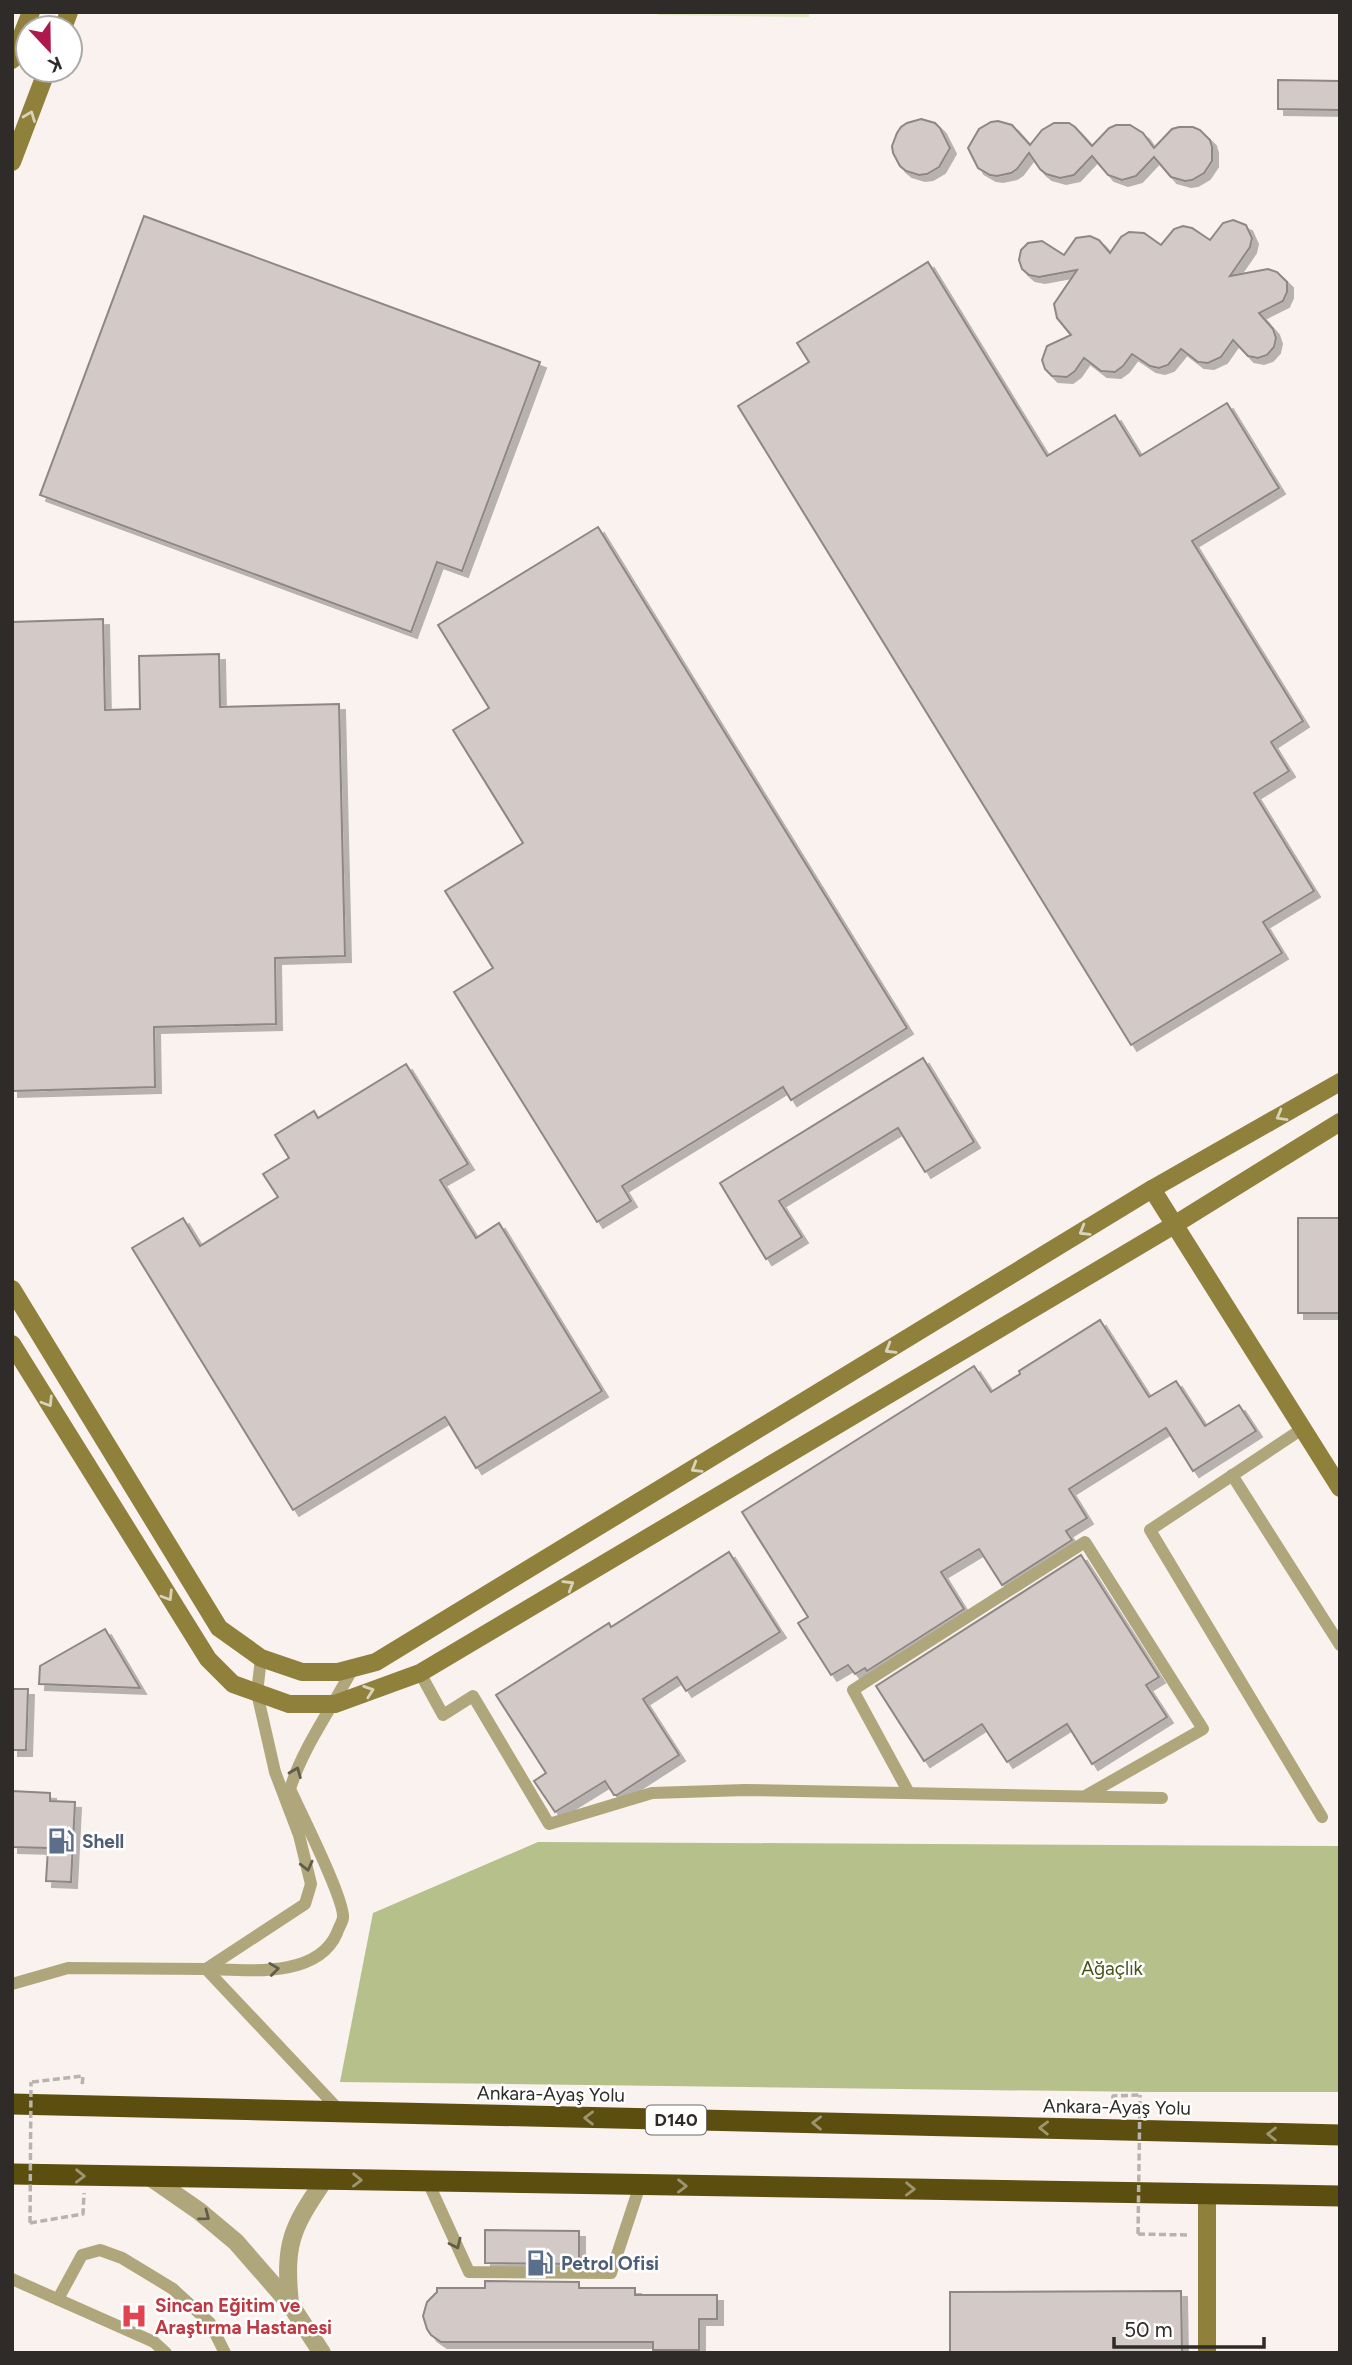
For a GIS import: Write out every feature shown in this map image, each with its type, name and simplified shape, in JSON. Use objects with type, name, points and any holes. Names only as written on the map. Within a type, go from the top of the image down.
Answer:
[{"type":"highway","name":"Ankara-Ayaş Yolu","points":[[12,2104],[1340,2136]]},
{"type":"highway","points":[[12,2174],[1340,2196]]},
{"type":"street","points":[[12,162],[42,84]]},
{"type":"street","points":[[12,1289],[219,1628],[261,1658],[302,1672],[338,1672],[376,1662],[1152,1189],[1340,1082]]},
{"type":"street","points":[[12,1344],[208,1659],[233,1685],[289,1704],[335,1704],[420,1674],[1174,1225],[1340,1122]]},
{"type":"street","points":[[1152,1189],[1340,1488]]},
{"type":"street","points":[[150,2177],[199,2211],[236,2242],[290,2304],[322,2353]]},
{"type":"street","points":[[290,2304],[288,2255],[293,2232],[325,2179]]},
{"type":"street","points":[[1207,2194],[1208,2353]]},
{"type":"lane","points":[[1302,1429],[1150,1530],[1322,1817]]},
{"type":"lane","points":[[1232,1475],[1340,1645]]},
{"type":"lane","points":[[908,1793],[853,1690],[1085,1542],[1203,1729],[1085,1796]]},
{"type":"lane","points":[[206,1969],[305,1904],[311,1884],[299,1835],[275,1772],[257,1693],[261,1658]]},
{"type":"lane","points":[[12,1984],[68,1968],[271,1970],[308,1962],[331,1945],[343,1918],[337,1894],[290,1789],[296,1768],[335,1704],[353,1668]]},
{"type":"lane","points":[[420,1674],[443,1715],[473,1696],[550,1824],[652,1793],[745,1790],[1162,1798]]},
{"type":"lane","points":[[206,1969],[340,2112]]},
{"type":"lane","points":[[428,2182],[469,2272],[611,2273],[640,2185]]},
{"type":"lane","points":[[58,2300],[82,2255],[100,2250],[122,2258],[173,2289],[210,2323],[225,2353]]},
{"type":"lane","points":[[12,2279],[154,2342],[166,2353]]},
{"type":"path","points":[[83,2076],[31,2082],[30,2223],[83,2214]]},
{"type":"path","points":[[1113,2096],[1140,2095],[1138,2234],[1180,2235]]},
{"type":"green space","points":[[658,12],[809,12],[809,17],[658,15]]},
{"type":"green space","name":"Ağaçlık","points":[[538,1842],[1340,1846],[1340,2092],[340,2082],[373,1913]]},
{"type":"building","points":[[1278,80],[1340,81],[1340,110],[1278,109]]},
{"type":"building","points":[[921,119],[935,123],[940,128],[950,148],[939,167],[919,175],[900,166],[892,146],[901,127]]},
{"type":"building","points":[[998,121],[1012,125],[1030,145],[1042,130],[1054,123],[1069,123],[1092,146],[1109,128],[1130,125],[1143,133],[1154,148],[1172,129],[1193,127],[1210,140],[1212,161],[1204,173],[1185,181],[1171,177],[1154,157],[1136,176],[1122,180],[1108,175],[1092,156],[1074,175],[1060,178],[1046,174],[1029,153],[1011,173],[990,175],[978,168],[968,148],[979,129]]},
{"type":"building","points":[[144,216],[540,362],[462,571],[437,562],[411,632],[40,495]]},
{"type":"building","points":[[1233,220],[1246,225],[1252,238],[1250,247],[1230,276],[1268,269],[1277,272],[1287,282],[1283,301],[1259,313],[1273,329],[1276,338],[1274,347],[1267,355],[1258,358],[1248,356],[1233,340],[1221,357],[1208,363],[1198,362],[1181,349],[1168,365],[1159,368],[1150,366],[1132,354],[1115,372],[1101,371],[1084,358],[1067,377],[1052,376],[1045,369],[1042,360],[1047,346],[1071,335],[1057,318],[1054,304],[1077,270],[1039,277],[1029,275],[1022,269],[1019,260],[1021,250],[1028,243],[1042,241],[1064,255],[1076,238],[1090,236],[1099,240],[1110,253],[1121,237],[1129,232],[1144,233],[1161,245],[1174,229],[1183,226],[1192,228],[1210,240],[1223,223]]},
{"type":"building","points":[[928,262],[1047,456],[1115,415],[1140,456],[1227,403],[1279,488],[1192,541],[1303,721],[1271,742],[1289,771],[1254,793],[1314,891],[1263,922],[1282,953],[1131,1045],[738,406],[809,362],[797,343]]},
{"type":"building","points":[[598,527],[907,1028],[791,1100],[783,1087],[622,1186],[631,1201],[597,1222],[454,992],[493,968],[445,891],[523,843],[453,730],[489,708],[438,625]]},
{"type":"building","points":[[103,619],[105,710],[140,709],[139,656],[219,654],[220,707],[339,704],[345,956],[275,958],[276,1024],[154,1027],[155,1087],[12,1091],[12,622]]},
{"type":"building","points":[[923,1058],[974,1142],[925,1172],[898,1128],[779,1201],[802,1237],[766,1259],[720,1183]]},
{"type":"building","points":[[406,1064],[468,1164],[440,1180],[476,1238],[499,1223],[602,1391],[476,1468],[445,1417],[293,1510],[132,1248],[183,1218],[200,1246],[278,1197],[263,1174],[289,1158],[275,1135],[314,1111],[318,1118]]},
{"type":"building","points":[[1298,1218],[1340,1218],[1340,1313],[1298,1313]]},
{"type":"building","points":[[1100,1320],[1149,1397],[1176,1381],[1205,1426],[1239,1405],[1256,1431],[1193,1471],[1166,1428],[1069,1489],[1087,1518],[1066,1531],[1072,1540],[1002,1585],[979,1549],[941,1572],[964,1609],[867,1671],[865,1668],[855,1674],[848,1665],[831,1675],[798,1623],[808,1617],[742,1512],[974,1366],[991,1392]]},
{"type":"building","points":[[729,1552],[780,1632],[686,1691],[677,1677],[643,1699],[679,1755],[617,1795],[614,1795],[605,1781],[555,1812],[534,1781],[546,1773],[496,1695],[609,1623],[611,1627]]},
{"type":"building","points":[[1081,1555],[1159,1677],[1146,1685],[1167,1717],[1092,1764],[1067,1724],[1007,1762],[982,1724],[924,1761],[876,1686]]},
{"type":"building","points":[[105,1629],[140,1688],[39,1684],[40,1666]]},
{"type":"building","points":[[12,1689],[28,1689],[26,1750],[12,1750]]},
{"type":"building","points":[[12,1791],[50,1793],[50,1801],[75,1802],[71,1882],[46,1881],[48,1848],[12,1847]]},
{"type":"building","points":[[485,2230],[579,2231],[579,2264],[485,2263]]},
{"type":"building","points":[[485,2281],[579,2282],[579,2288],[635,2288],[635,2295],[717,2295],[717,2319],[699,2319],[699,2350],[653,2350],[653,2342],[441,2342],[431,2335],[423,2316],[427,2302],[437,2292],[437,2288],[485,2288]]},
{"type":"building","points":[[1181,2291],[1182,2353],[950,2353],[950,2292]]},
{"type":"place","name":"Shell","points":[[61,1841]]},
{"type":"place","name":"Petrol Ofisi","points":[[540,2263]]},
{"type":"place","name":"Sincan Eğitim ve Araştırma Hastanesi","points":[[134,2316]]}]
